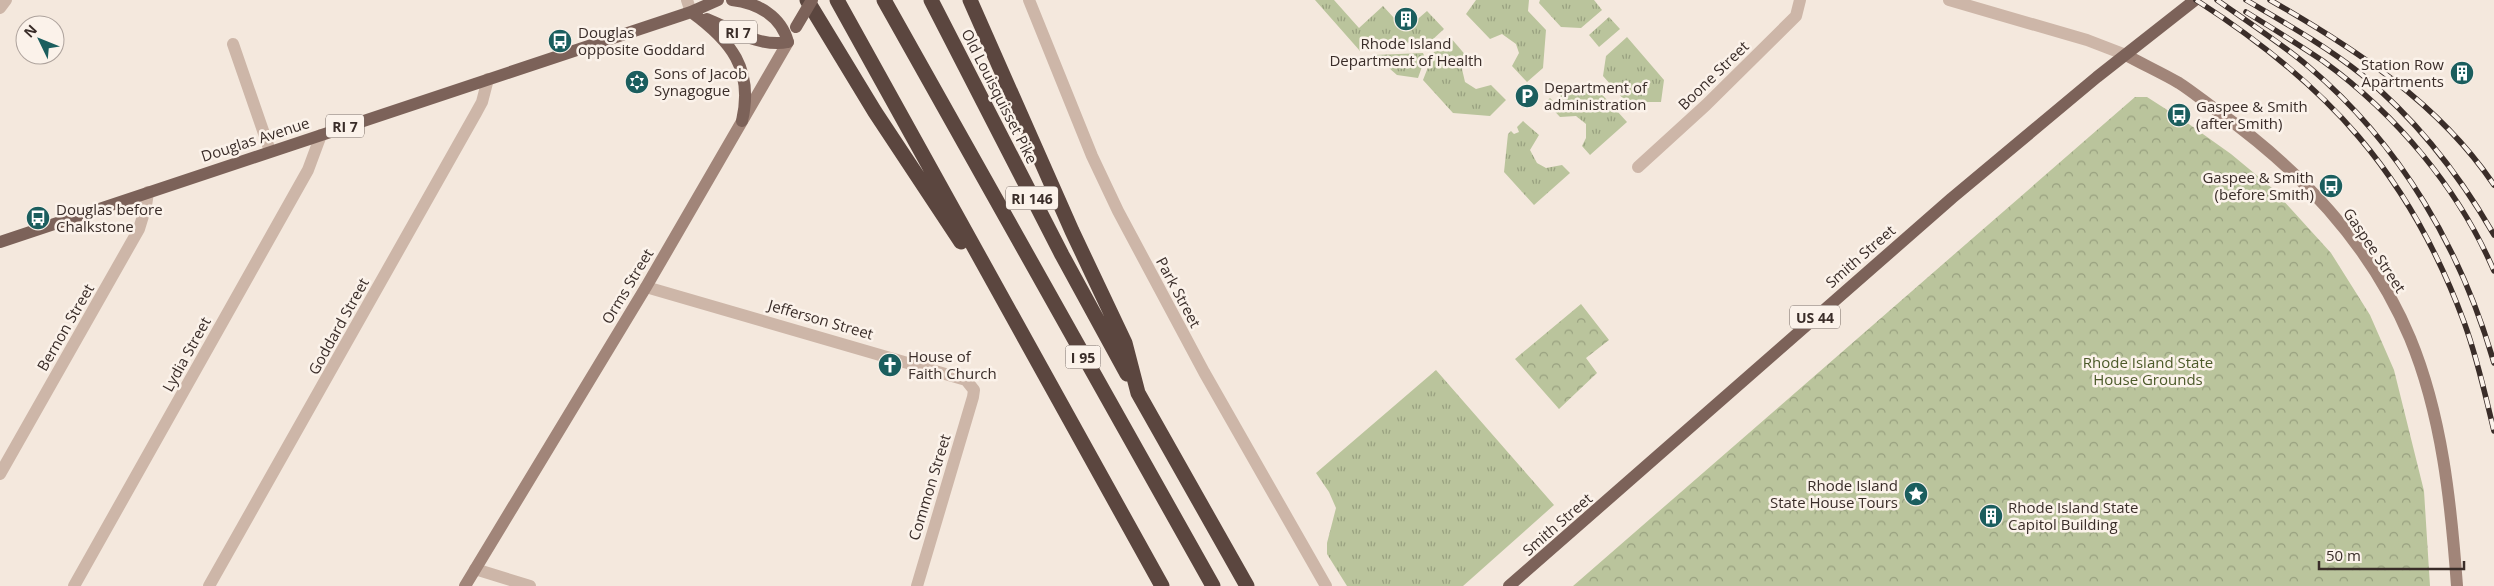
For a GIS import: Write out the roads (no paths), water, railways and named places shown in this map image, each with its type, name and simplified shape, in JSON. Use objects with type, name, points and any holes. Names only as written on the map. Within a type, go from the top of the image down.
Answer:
[{"type":"highway","points":[[807,0],[875,112],[1013,320]]},
{"type":"highway","name":"I 95","points":[[837,0],[901,112],[1013,320],[1162,586]]},
{"type":"highway","name":"I 95","points":[[884,0],[1212,586]]},
{"type":"highway","name":"Old Louisquisset Pike","points":[[931,0],[1062,255],[1138,392]]},
{"type":"highway","points":[[970,0],[1080,250],[1125,343],[1138,392],[1247,586]]},
{"type":"main road","name":"Douglas Avenue","points":[[0,242],[488,79],[689,6],[720,0]]},
{"type":"main road","points":[[732,0],[753,4],[766,11],[781,26],[788,42]]},
{"type":"main road","name":"Orms Street","points":[[464,586],[646,287],[812,0]]},
{"type":"main road","name":"Smith Street","points":[[1510,586],[1952,198],[2195,0]]},
{"type":"main road","points":[[689,6],[721,36],[739,62],[746,94],[742,121]]},
{"type":"main road","name":"RI 7","points":[[689,6],[762,42],[775,44],[788,42]]},
{"type":"main road","name":"Gaspee Street","points":[[2126,55],[2181,84],[2240,127],[2286,165],[2322,200],[2358,246],[2383,285],[2410,338],[2428,392],[2440,446],[2457,586]]},
{"type":"street","points":[[0,8],[6,0]]},
{"type":"street","name":"Park Street","points":[[1029,0],[1092,156],[1118,211],[1204,372],[1326,586]]},
{"type":"street","name":"Boone Street","points":[[1638,167],[1706,105],[1796,16],[1800,0]]},
{"type":"street","points":[[1949,0],[2087,40],[2126,55]]},
{"type":"street","points":[[233,44],[270,151]]},
{"type":"street","name":"Goddard Street","points":[[209,586],[476,113],[482,102],[488,79]]},
{"type":"street","name":"Lydia Street","points":[[74,586],[308,170],[320,135]]},
{"type":"street","name":"Bernon Street","points":[[0,474],[139,229],[148,192]]},
{"type":"street","name":"Jefferson Street","points":[[646,287],[952,374],[966,380],[974,390],[973,397]]},
{"type":"street","name":"Common Street","points":[[917,586],[973,397]]},
{"type":"street","points":[[475,569],[530,586]]},
{"type":"railway","points":[[2196,0],[2243,32],[2285,65],[2324,100],[2358,137],[2390,177],[2417,221],[2442,269],[2464,322],[2477,362],[2494,431]]},
{"type":"railway","points":[[2217,0],[2276,41],[2309,67],[2342,97],[2372,130],[2399,165],[2424,202],[2445,240],[2464,280],[2494,363]]},
{"type":"railway","points":[[2246,0],[2334,54],[2381,91],[2435,148],[2466,190],[2494,235]]},
{"type":"railway","points":[[2270,0],[2363,58],[2421,103],[2448,128],[2472,155],[2494,185]]},
{"type":"railway","points":[[2246,12],[2323,61],[2350,82],[2400,129],[2444,182],[2480,241],[2494,271]]},
{"type":"place","name":"Rhode Island Department of Health","points":[[1406,19]]},
{"type":"place","name":"Douglas opposite Goddard","points":[[560,41]]},
{"type":"place","name":"Station Row Apartments","points":[[2462,73]]},
{"type":"place","name":"Sons of Jacob Synagogue","points":[[637,82]]},
{"type":"place","name":"Department of administration","points":[[1527,96]]},
{"type":"place","name":"Gaspee & Smith (after Smith)","points":[[2179,115]]},
{"type":"place","name":"Gaspee & Smith (before Smith)","points":[[2331,186]]},
{"type":"place","name":"Douglas before Chalkstone","points":[[38,218]]},
{"type":"place","name":"House of Faith Church","points":[[890,365]]},
{"type":"place","name":"Rhode Island State House Tours","points":[[1916,494]]},
{"type":"place","name":"Rhode Island State Capitol Building","points":[[1991,516]]},
{"type":"park label","name":"Rhode Island State House Grounds","points":[[2148,370]]}]
